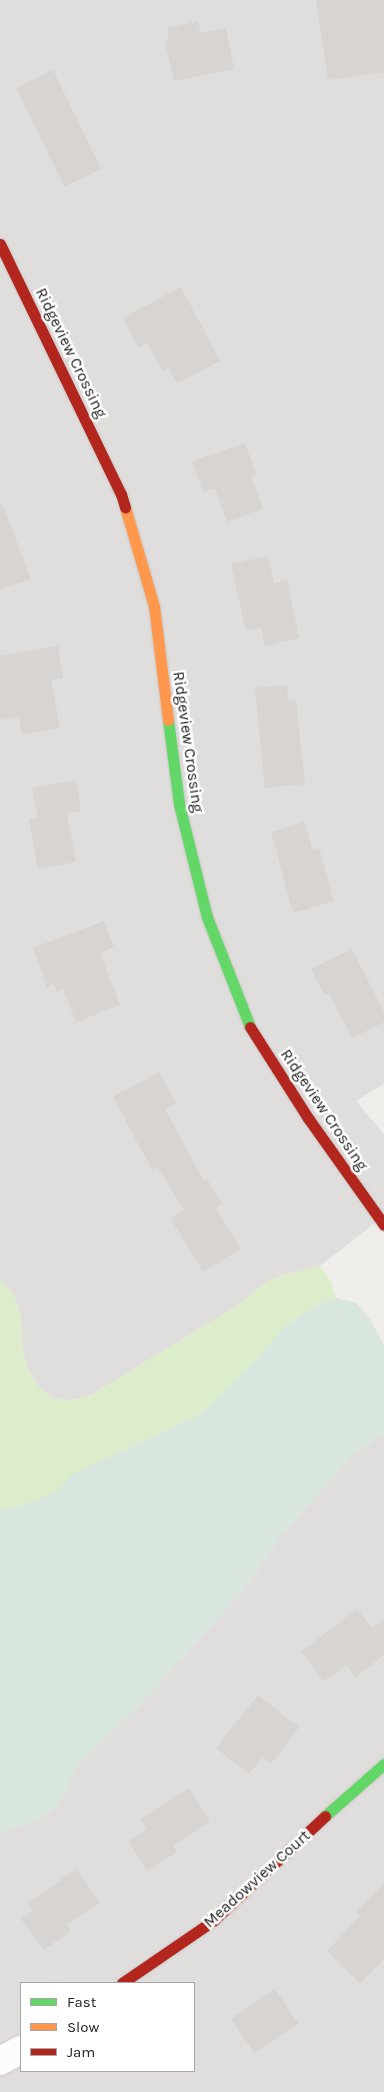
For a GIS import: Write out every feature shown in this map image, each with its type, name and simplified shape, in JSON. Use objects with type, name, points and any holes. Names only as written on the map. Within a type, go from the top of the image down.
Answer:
[{"type":"street","name":"Ridgeview Crossing","points":[[0,244],[120,494],[154,606],[179,804],[207,918],[246,1021],[308,1118],[384,1225]]},
{"type":"street","name":"Meadowview Court","points":[[123,1982],[214,1920],[351,1792],[384,1764]]},
{"type":"street","points":[[0,2062],[20,2051]]},
{"type":"shaded area","points":[[0,0],[384,0],[384,1084],[356,1101],[384,1134],[384,1216],[320,1266],[283,1275],[265,1283],[235,1307],[91,1395],[72,1400],[53,1399],[38,1386],[28,1369],[23,1352],[20,1312],[13,1294],[0,1279]]},
{"type":"shaded area","points":[[336,1298],[357,1303],[370,1319],[384,1346],[384,1433],[357,1451],[278,1539],[244,1590],[138,1707],[81,1761],[71,1777],[65,1795],[53,1810],[38,1820],[0,1833],[0,1510],[20,1506],[57,1492],[70,1476],[200,1415],[258,1358],[284,1327],[317,1305]]},
{"type":"shaded area","points":[[384,1433],[384,2092],[0,2092],[0,1833],[38,1820],[65,1795],[71,1777],[81,1761],[138,1707],[244,1590],[278,1539],[357,1451]]},
{"type":"green space","points":[[320,1266],[331,1282],[336,1298],[317,1305],[284,1327],[258,1358],[200,1415],[70,1476],[57,1492],[20,1506],[0,1510],[0,1279],[13,1294],[20,1312],[23,1352],[28,1369],[38,1386],[53,1399],[72,1400],[91,1395],[235,1307],[265,1283],[283,1275]]},
{"type":"building","points":[[316,0],[384,0],[384,72],[328,80]]},
{"type":"building","points":[[198,21],[201,33],[226,28],[234,69],[174,81],[165,43],[169,38],[167,28]]},
{"type":"building","points":[[53,70],[101,169],[64,187],[16,88]]},
{"type":"building","points":[[181,287],[220,361],[177,383],[169,368],[162,371],[147,343],[138,348],[123,318]]},
{"type":"building","points":[[245,443],[256,474],[251,475],[263,509],[227,522],[215,488],[203,492],[192,461]]},
{"type":"building","points":[[2,503],[31,579],[0,590],[0,504]]},
{"type":"building","points":[[268,556],[274,583],[287,580],[299,638],[265,646],[261,627],[246,631],[231,564]]},
{"type":"building","points":[[58,646],[63,678],[51,680],[60,728],[22,735],[19,717],[0,720],[0,656]]},
{"type":"building","points":[[287,685],[288,701],[296,700],[305,784],[265,788],[255,688]]},
{"type":"building","points":[[76,780],[81,811],[67,813],[76,862],[38,869],[29,819],[38,818],[32,788]]},
{"type":"building","points":[[305,822],[312,849],[319,848],[334,901],[293,913],[271,832]]},
{"type":"building","points":[[104,921],[114,947],[100,953],[120,1005],[76,1022],[63,989],[57,992],[54,984],[47,987],[33,948]]},
{"type":"building","points":[[352,949],[384,1012],[384,1022],[352,1038],[329,993],[324,995],[311,969]]},
{"type":"building","points":[[159,1072],[176,1103],[165,1109],[204,1181],[207,1179],[222,1204],[216,1208],[241,1249],[203,1272],[170,1218],[184,1210],[158,1167],[152,1170],[113,1097]]},
{"type":"building","points":[[357,1609],[372,1628],[384,1619],[384,1655],[356,1677],[346,1665],[324,1681],[301,1652]]},
{"type":"building","points":[[258,1695],[299,1727],[271,1764],[263,1757],[249,1774],[216,1748]]},
{"type":"building","points":[[189,1788],[210,1822],[173,1846],[177,1852],[147,1871],[129,1841],[147,1829],[140,1819]]},
{"type":"building","points":[[76,1869],[100,1902],[67,1925],[71,1931],[44,1950],[21,1919],[33,1910],[28,1903]]},
{"type":"building","points":[[384,1884],[384,1959],[360,1983],[327,1951],[360,1916],[356,1912]]},
{"type":"building","points":[[275,1989],[298,2024],[255,2053],[231,2019]]},
{"type":"traffic: fast","points":[[168,720],[179,804],[207,917],[250,1027]]},
{"type":"traffic: fast","points":[[325,1816],[384,1764]]},
{"type":"traffic: slow","points":[[125,507],[154,606],[168,720]]},
{"type":"traffic: jam","points":[[0,244],[121,494],[125,507]]},
{"type":"traffic: jam","points":[[250,1027],[308,1118],[384,1225]]},
{"type":"traffic: jam","points":[[123,1982],[214,1920],[325,1816]]}]
